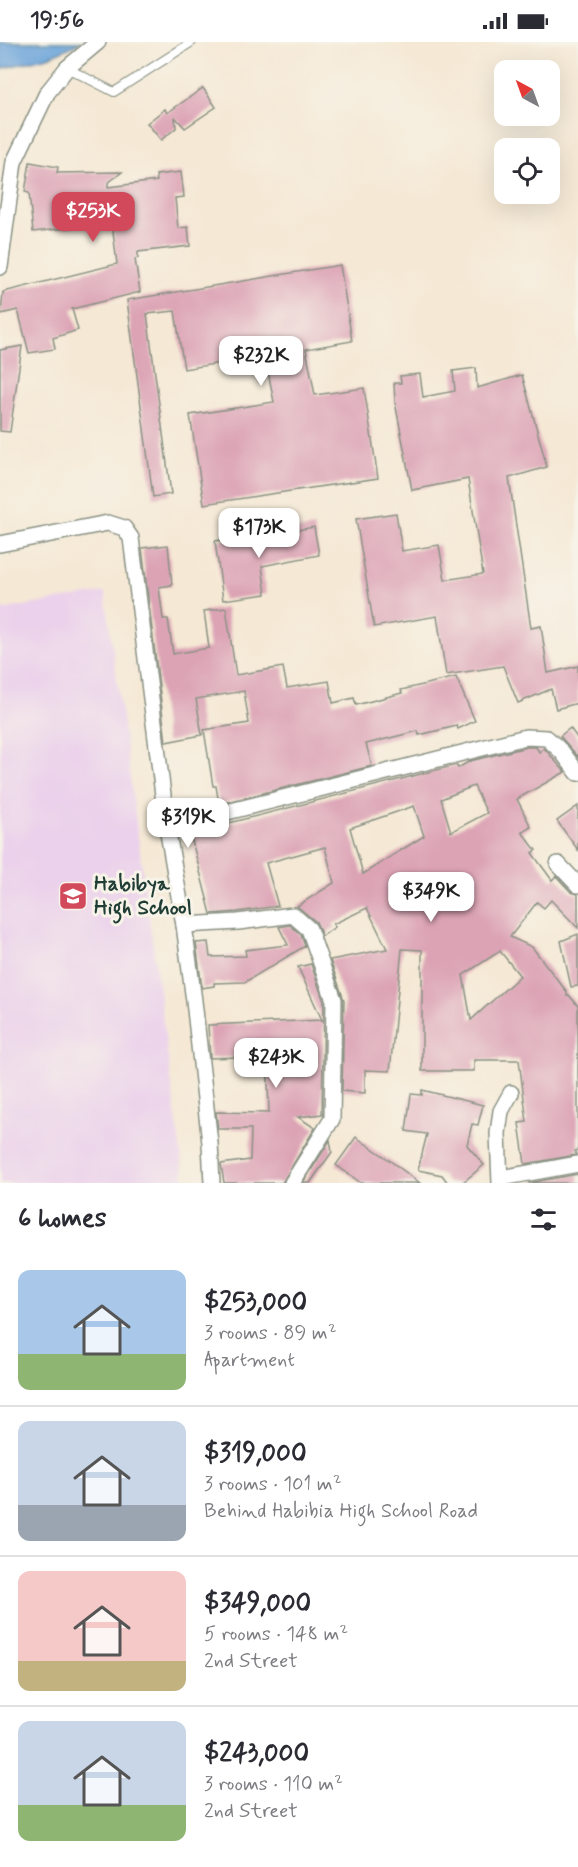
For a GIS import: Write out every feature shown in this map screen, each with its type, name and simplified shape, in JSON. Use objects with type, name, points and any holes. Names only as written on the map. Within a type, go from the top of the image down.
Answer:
[{"type":"street","points":[[0,267],[7,164],[47,93],[67,68],[98,42]]},
{"type":"street","points":[[0,544],[108,523],[124,528],[131,538],[167,827],[184,925],[210,1143],[212,1183]]},
{"type":"street","points":[[167,827],[526,737],[547,738],[578,772]]},
{"type":"street","points":[[558,864],[578,885]]},
{"type":"street","points":[[184,925],[238,922],[293,915],[309,929],[334,1000],[332,1119],[292,1183]]},
{"type":"street","points":[[511,1093],[501,1111],[498,1133],[501,1180],[578,1164]]},
{"type":"lane","points":[[67,68],[114,92],[192,42]]},
{"type":"shaded area","name":"Habibya High School","points":[[105,592],[185,1183],[0,1183],[0,610]]},
{"type":"water","points":[[0,42],[82,42],[48,57],[0,69]]},
{"type":"building","points":[[203,88],[216,107],[185,128],[175,117],[176,128],[161,140],[147,123],[165,109],[167,113]]},
{"type":"building","points":[[30,162],[58,167],[57,173],[122,172],[108,183],[108,187],[157,181],[156,175],[181,172],[184,197],[175,198],[178,228],[188,227],[190,246],[138,252],[138,258],[135,259],[140,292],[72,309],[78,330],[53,338],[55,349],[29,353],[18,310],[1,314],[3,292],[117,264],[112,223],[33,232],[29,193],[25,192]]},
{"type":"building","points":[[340,265],[352,341],[306,349],[315,395],[364,388],[378,478],[204,504],[190,415],[274,402],[265,356],[184,369],[175,311],[147,314],[171,494],[153,497],[127,300]]},
{"type":"building","points":[[22,346],[10,432],[0,431],[0,350]]},
{"type":"building","points":[[476,368],[477,388],[522,375],[547,467],[509,478],[531,628],[541,626],[548,673],[578,666],[578,703],[556,709],[551,689],[518,703],[503,666],[446,675],[437,616],[374,627],[356,519],[396,513],[402,551],[439,545],[445,580],[483,574],[468,479],[412,490],[395,402],[394,383],[401,383],[400,376],[420,374],[423,397],[455,391],[453,371]]},
{"type":"building","points":[[314,527],[319,555],[262,566],[266,594],[223,600],[215,541]]},
{"type":"building","points":[[168,545],[172,585],[159,587],[163,619],[168,619],[173,654],[209,648],[204,611],[226,608],[236,675],[283,667],[287,688],[329,681],[333,703],[354,698],[356,705],[402,693],[401,690],[456,677],[475,721],[458,729],[457,726],[419,735],[418,731],[366,744],[372,766],[219,804],[216,786],[213,786],[204,730],[249,723],[244,691],[196,699],[202,735],[166,742],[142,548]]},
{"type":"building","points":[[570,728],[578,739],[578,757],[560,736]]},
{"type":"building","points":[[527,747],[536,747],[539,752],[544,748],[565,772],[517,799],[531,827],[522,832],[536,850],[532,853],[552,880],[556,876],[571,892],[578,894],[578,928],[551,900],[544,908],[537,902],[510,937],[532,947],[567,992],[567,996],[569,995],[578,1006],[578,1150],[575,1151],[576,1155],[525,1164],[519,1123],[527,1122],[519,1060],[474,1060],[474,1071],[422,1071],[422,950],[402,949],[390,1071],[365,1070],[365,1093],[342,1091],[344,1000],[330,960],[387,949],[367,908],[333,924],[335,927],[322,936],[316,922],[297,906],[334,883],[325,847],[266,863],[278,906],[211,914],[190,833],[456,765],[458,768],[470,761]],"holes":[[[474,786],[487,813],[451,832],[441,799]],[[414,806],[424,836],[363,874],[350,828]],[[500,951],[520,976],[471,1020],[463,975]]]},
{"type":"building","points":[[578,806],[578,850],[557,821]]},
{"type":"building","points":[[290,925],[301,935],[305,946],[245,982],[214,983],[214,986],[202,988],[196,943],[208,942],[210,957],[246,956],[245,950],[288,945],[279,927]]},
{"type":"building","points":[[578,934],[578,986],[571,987],[561,941]]},
{"type":"building","points":[[311,964],[324,1002],[322,1114],[298,1117],[315,1128],[282,1183],[224,1183],[221,1164],[250,1160],[251,1129],[218,1129],[216,1112],[269,1113],[267,1056],[210,1058],[208,1025],[322,1020],[298,967]]},
{"type":"building","points":[[422,1090],[483,1105],[478,1125],[472,1124],[467,1145],[484,1165],[462,1183],[448,1183],[442,1175],[418,1170],[427,1134],[406,1131],[411,1094],[422,1095]]},
{"type":"building","points":[[356,1137],[420,1183],[361,1183],[336,1165]]},
{"type":"building","points":[[330,1140],[332,1152],[310,1183],[303,1183]]},
{"type":"building","points":[[578,1174],[578,1183],[528,1183]]},
{"type":"place","name":"Habibya High School","points":[[73,896]]}]
